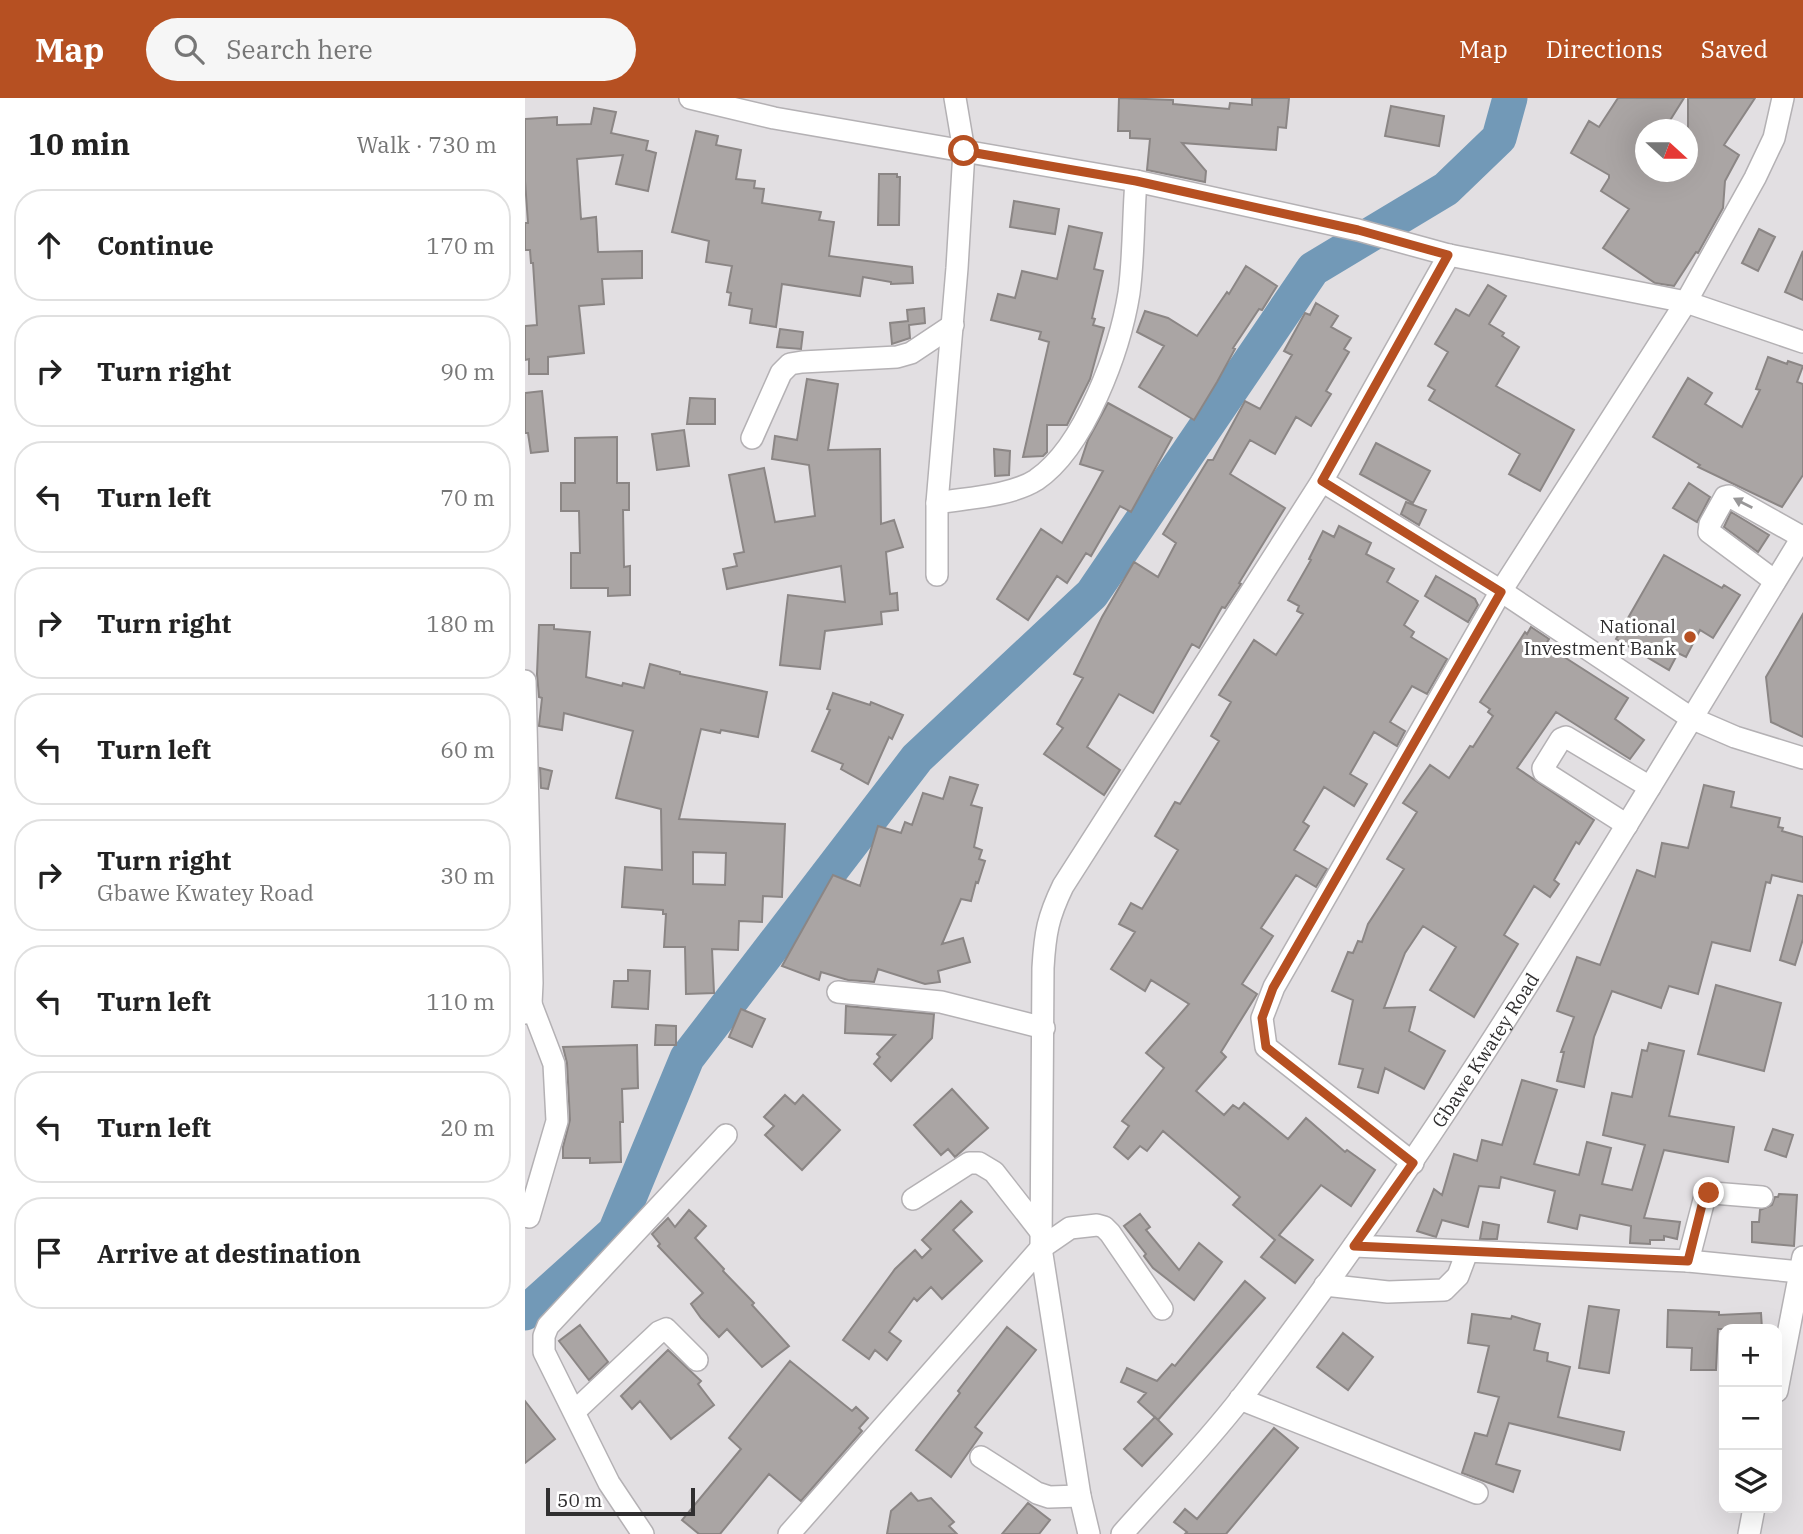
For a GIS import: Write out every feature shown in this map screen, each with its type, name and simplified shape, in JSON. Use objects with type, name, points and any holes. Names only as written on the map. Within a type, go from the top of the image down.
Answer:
[{"type":"street","points":[[690,98],[772,108],[964,151],[1136,181],[1358,230],[1448,255],[1686,302],[1803,342]]},
{"type":"street","points":[[937,575],[937,503],[953,325],[964,151],[955,98]]},
{"type":"street","points":[[1413,1163],[1266,1047],[1262,1018],[1273,988],[1501,592],[1686,302],[1755,178],[1773,138],[1783,98]]},
{"type":"street","points":[[937,503],[1004,492],[1035,481],[1078,435],[1111,361],[1129,293],[1136,181]]},
{"type":"street","points":[[1089,1534],[1080,1496],[1041,1240],[1046,930],[1051,911],[1063,886],[1322,481],[1448,255]]},
{"type":"street","points":[[752,438],[781,373],[790,364],[897,358],[911,353],[953,325]]},
{"type":"street","points":[[1322,481],[1501,592],[1691,718],[1735,737],[1803,758]]},
{"type":"street","points":[[1775,581],[1709,532],[1710,524],[1725,497],[1729,496],[1756,509],[1803,536]]},
{"type":"street","name":"Gbawe Kwatey Road","points":[[1122,1534],[1240,1399],[1413,1163],[1562,931],[1803,536]]},
{"type":"street","points":[[525,681],[533,983],[528,1008],[554,1064],[557,1121],[529,1217]]},
{"type":"street","points":[[1627,825],[1544,772],[1543,768],[1561,739],[1566,737],[1650,787]]},
{"type":"street","points":[[838,992],[941,1002],[1044,1028]]},
{"type":"street","points":[[643,1534],[609,1483],[576,1411],[544,1352],[544,1336],[548,1326],[726,1135]]},
{"type":"street","points":[[913,1199],[969,1163],[979,1163],[994,1172],[1041,1240]]},
{"type":"street","points":[[1688,1261],[1705,1196],[1713,1193],[1762,1197]]},
{"type":"street","points":[[789,1534],[1041,1240],[1070,1228],[1097,1225],[1104,1227],[1162,1309]]},
{"type":"street","points":[[1354,1246],[1801,1264],[1778,1387]]},
{"type":"street","points":[[1325,1285],[1388,1293],[1444,1290],[1458,1276],[1467,1252]]},
{"type":"street","points":[[576,1411],[659,1332],[666,1329],[697,1360]]},
{"type":"street","points":[[1240,1399],[1477,1493]]},
{"type":"street","points":[[981,1457],[1037,1493],[1049,1497],[1080,1496]]},
{"type":"street","points":[[1749,1534],[1753,1513]]},
{"type":"building","points":[[1119,98],[1173,100],[1173,104],[1229,109],[1230,103],[1252,105],[1252,98],[1289,98],[1286,128],[1278,127],[1276,150],[1182,143],[1206,171],[1205,182],[1147,170],[1150,139],[1130,138],[1130,131],[1118,131]]},
{"type":"building","points":[[1618,98],[1684,98],[1671,119],[1635,119],[1635,182],[1698,182],[1698,119],[1688,119],[1688,98],[1755,98],[1724,145],[1739,155],[1725,181],[1723,208],[1698,253],[1696,252],[1674,286],[1655,283],[1603,248],[1629,209],[1601,191],[1609,175],[1571,153],[1589,121],[1599,127]]},
{"type":"building","points":[[1391,106],[1444,116],[1439,146],[1385,136]]},
{"type":"building","points":[[594,108],[616,112],[611,133],[648,141],[646,150],[656,153],[648,191],[616,184],[623,155],[577,159],[581,219],[596,217],[598,252],[642,251],[642,278],[602,279],[604,304],[579,306],[584,353],[548,357],[548,374],[529,374],[529,359],[525,360],[525,326],[537,325],[533,263],[530,250],[525,250],[525,223],[528,223],[525,119],[557,117],[557,125],[591,124]]},
{"type":"building","points":[[696,131],[718,136],[716,145],[741,150],[736,179],[755,181],[754,188],[764,189],[762,203],[821,212],[819,220],[834,222],[829,256],[912,267],[913,283],[891,284],[863,277],[860,296],[782,284],[776,327],[750,323],[752,309],[729,305],[731,293],[727,292],[732,266],[706,262],[709,241],[672,232]]},
{"type":"building","points":[[879,174],[897,174],[897,177],[900,177],[899,225],[878,225]]},
{"type":"building","points":[[1014,201],[1059,209],[1055,234],[1010,227]]},
{"type":"building","points":[[1069,226],[1102,233],[1094,269],[1103,271],[1092,318],[1095,319],[1093,325],[1104,328],[1090,379],[1067,425],[1047,425],[1047,452],[1043,456],[1023,457],[1049,342],[1039,339],[1041,332],[991,320],[998,294],[1015,298],[1022,271],[1057,279]]},
{"type":"building","points":[[1759,229],[1775,237],[1758,271],[1742,263]]},
{"type":"building","points":[[1803,251],[1803,300],[1785,292]]},
{"type":"building","points":[[1246,266],[1277,286],[1233,348],[1235,349],[1194,420],[1139,387],[1164,346],[1137,332],[1145,311],[1168,318],[1197,336],[1227,292],[1229,294]]},
{"type":"building","points":[[1488,285],[1506,296],[1489,324],[1519,347],[1496,386],[1574,430],[1540,491],[1509,474],[1520,454],[1429,400],[1435,390],[1428,386],[1448,352],[1435,344],[1456,309],[1469,316]]},
{"type":"building","points":[[1316,303],[1338,316],[1331,327],[1351,338],[1344,349],[1349,352],[1326,391],[1331,394],[1311,426],[1296,417],[1275,454],[1250,440],[1230,474],[1285,508],[1239,583],[1241,584],[1225,608],[1222,607],[1199,648],[1192,644],[1153,713],[1119,694],[1087,747],[1120,770],[1104,795],[1044,754],[1063,728],[1057,724],[1083,678],[1074,674],[1102,617],[1134,562],[1158,577],[1176,543],[1163,534],[1208,460],[1213,460],[1245,401],[1260,409],[1292,355],[1284,351],[1305,313],[1310,315]]},
{"type":"building","points":[[924,308],[925,323],[909,325],[910,338],[892,344],[890,323],[908,321],[907,310]]},
{"type":"building","points":[[780,329],[803,332],[801,349],[777,347]]},
{"type":"building","points":[[1768,357],[1803,366],[1797,382],[1803,384],[1803,475],[1782,507],[1698,467],[1700,465],[1653,437],[1688,378],[1712,393],[1705,404],[1742,427],[1760,390],[1756,389]]},
{"type":"building","points":[[807,379],[838,384],[828,450],[880,449],[881,524],[894,520],[903,547],[886,552],[890,594],[897,593],[898,610],[881,612],[882,624],[825,631],[820,669],[780,665],[788,595],[845,602],[841,566],[727,589],[723,569],[737,566],[734,554],[744,552],[729,475],[764,468],[775,522],[815,516],[809,465],[772,459],[775,436],[797,440]]},
{"type":"building","points":[[542,391],[548,451],[531,453],[528,433],[525,433],[525,393]]},
{"type":"building","points":[[690,398],[715,399],[715,424],[687,424]]},
{"type":"building","points":[[1108,403],[1172,438],[1131,512],[1120,506],[1091,556],[1086,553],[1067,583],[1057,576],[1028,620],[997,599],[1041,529],[1062,543],[1092,491],[1103,471],[1080,464],[1088,440]]},
{"type":"building","points":[[684,430],[689,466],[657,470],[652,434]]},
{"type":"building","points":[[617,437],[617,483],[629,483],[629,510],[623,510],[624,567],[630,566],[630,595],[608,596],[608,588],[571,588],[571,553],[580,553],[579,511],[561,511],[561,483],[575,483],[575,438]]},
{"type":"building","points":[[1376,443],[1430,471],[1413,503],[1360,474]]},
{"type":"building","points":[[994,449],[1010,451],[1009,475],[995,476]]},
{"type":"building","points":[[1689,483],[1710,497],[1697,522],[1673,508]]},
{"type":"building","points":[[1406,502],[1426,510],[1419,525],[1401,514]]},
{"type":"building","points":[[1731,512],[1769,535],[1758,552],[1724,527]]},
{"type":"building","points":[[1339,526],[1371,543],[1366,554],[1394,569],[1387,582],[1418,601],[1404,625],[1414,632],[1411,637],[1447,659],[1427,694],[1412,686],[1390,722],[1405,731],[1397,746],[1374,732],[1350,774],[1367,784],[1354,806],[1324,787],[1303,822],[1309,826],[1294,850],[1327,869],[1316,887],[1296,875],[1261,928],[1273,936],[1242,984],[1257,994],[1221,1052],[1226,1057],[1196,1091],[1224,1115],[1233,1105],[1239,1109],[1244,1103],[1288,1139],[1306,1118],[1345,1152],[1347,1150],[1375,1170],[1351,1206],[1321,1185],[1279,1235],[1313,1260],[1295,1283],[1261,1257],[1275,1240],[1233,1205],[1240,1197],[1163,1131],[1147,1151],[1140,1146],[1128,1159],[1114,1147],[1129,1126],[1122,1121],[1164,1068],[1146,1053],[1189,1004],[1151,980],[1145,991],[1111,969],[1135,932],[1119,924],[1131,903],[1142,909],[1178,850],[1155,836],[1175,802],[1180,804],[1219,741],[1211,736],[1231,702],[1219,695],[1254,640],[1276,655],[1303,614],[1297,611],[1299,606],[1288,600],[1311,560],[1309,559],[1323,531],[1334,537]]},
{"type":"building","points":[[1664,555],[1722,588],[1724,585],[1740,595],[1713,638],[1700,630],[1686,657],[1678,653],[1669,670],[1616,639]]},
{"type":"building","points":[[1436,576],[1475,599],[1478,605],[1468,622],[1425,596]]},
{"type":"building","points":[[1803,614],[1803,737],[1771,722],[1766,677]]},
{"type":"building","points":[[539,625],[554,625],[554,629],[590,632],[586,677],[622,686],[623,683],[644,688],[650,664],[680,674],[767,692],[758,737],[701,729],[679,819],[785,824],[782,897],[763,896],[762,922],[739,921],[738,950],[712,949],[714,993],[686,994],[685,947],[664,947],[666,914],[663,914],[663,910],[622,907],[625,867],[662,870],[661,809],[616,798],[633,731],[564,713],[562,730],[539,726],[542,698],[539,697]],"holes":[[[693,852],[726,853],[725,885],[693,884]]]},
{"type":"building","points":[[1531,627],[1549,639],[1546,644],[1558,653],[1628,698],[1615,719],[1644,740],[1630,759],[1556,712],[1517,768],[1594,820],[1579,844],[1576,842],[1554,880],[1559,884],[1550,897],[1534,886],[1504,935],[1518,944],[1474,1017],[1430,990],[1456,947],[1423,926],[1405,953],[1384,1008],[1415,1007],[1409,1031],[1445,1051],[1424,1089],[1385,1068],[1378,1093],[1358,1087],[1363,1069],[1339,1064],[1353,1000],[1332,991],[1348,952],[1353,953],[1358,941],[1362,942],[1368,924],[1404,869],[1387,859],[1417,812],[1403,803],[1430,765],[1449,778],[1470,746],[1473,747],[1493,716],[1488,712],[1490,709],[1480,702],[1525,632],[1527,634]]},
{"type":"building","points":[[833,693],[870,705],[871,702],[903,715],[892,739],[889,737],[868,784],[841,769],[843,764],[812,751],[830,710],[827,709]]},
{"type":"building","points":[[540,768],[552,771],[548,789],[541,788]]},
{"type":"building","points":[[950,777],[978,785],[971,805],[982,808],[974,847],[982,850],[979,859],[985,861],[971,901],[961,899],[942,944],[963,938],[970,962],[938,971],[940,982],[925,984],[878,969],[874,982],[848,980],[821,972],[819,980],[782,966],[833,875],[860,886],[878,826],[901,833],[905,822],[912,825],[923,793],[943,799]]},
{"type":"building","points":[[1704,785],[1734,792],[1731,807],[1780,818],[1778,827],[1783,828],[1782,831],[1803,837],[1803,882],[1772,875],[1770,883],[1766,882],[1750,951],[1712,942],[1698,994],[1669,986],[1661,1008],[1612,991],[1594,1037],[1584,1087],[1557,1081],[1564,1052],[1561,1052],[1574,1017],[1557,1011],[1577,957],[1600,965],[1637,870],[1655,877],[1662,843],[1688,848]]},
{"type":"building","points":[[1798,895],[1803,896],[1803,939],[1795,965],[1780,960]]},
{"type":"building","points":[[628,970],[650,971],[648,1009],[612,1007],[614,981],[628,981]]},
{"type":"building","points":[[1716,985],[1781,1003],[1764,1071],[1698,1054]]},
{"type":"building","points":[[846,1006],[934,1014],[932,1038],[891,1081],[874,1064],[880,1057],[877,1054],[895,1035],[845,1033]]},
{"type":"building","points":[[741,1009],[765,1019],[752,1047],[729,1037]]},
{"type":"building","points":[[656,1025],[676,1026],[676,1045],[655,1045]]},
{"type":"building","points":[[1649,1043],[1684,1051],[1669,1116],[1734,1127],[1728,1162],[1664,1150],[1644,1218],[1680,1222],[1677,1239],[1664,1236],[1664,1240],[1650,1240],[1650,1244],[1630,1243],[1631,1226],[1580,1215],[1577,1229],[1548,1222],[1555,1191],[1501,1177],[1499,1188],[1479,1186],[1468,1227],[1442,1220],[1436,1237],[1417,1231],[1434,1189],[1442,1195],[1454,1154],[1477,1161],[1482,1140],[1502,1145],[1522,1080],[1557,1090],[1534,1164],[1579,1175],[1587,1142],[1611,1148],[1602,1184],[1632,1190],[1645,1145],[1603,1135],[1612,1093],[1632,1097],[1642,1050],[1647,1051]]},
{"type":"building","points":[[637,1045],[638,1088],[622,1089],[621,1162],[590,1163],[590,1158],[563,1158],[570,1120],[567,1063],[563,1047]]},
{"type":"building","points":[[952,1089],[988,1128],[955,1157],[948,1149],[941,1155],[914,1125]]},
{"type":"building","points":[[785,1095],[795,1104],[803,1095],[840,1130],[802,1170],[765,1135],[774,1126],[764,1117]]},
{"type":"building","points":[[1773,1129],[1793,1135],[1786,1157],[1765,1150]]},
{"type":"building","points":[[1779,1194],[1797,1195],[1794,1246],[1752,1242],[1752,1222],[1759,1222],[1760,1210],[1772,1205]]},
{"type":"building","points":[[961,1201],[972,1212],[953,1230],[982,1261],[942,1299],[931,1287],[917,1301],[914,1298],[889,1332],[901,1341],[887,1360],[875,1350],[869,1359],[843,1340],[895,1269],[915,1250],[922,1258],[931,1249],[922,1240]]},
{"type":"building","points":[[689,1210],[706,1226],[695,1238],[789,1346],[762,1367],[727,1329],[719,1337],[701,1318],[691,1304],[703,1293],[658,1246],[660,1244],[652,1234],[668,1218],[675,1227]]},
{"type":"building","points":[[1140,1214],[1150,1227],[1146,1230],[1179,1270],[1199,1243],[1222,1262],[1194,1300],[1153,1268],[1144,1256],[1146,1254],[1124,1226]]},
{"type":"building","points":[[1483,1222],[1499,1225],[1497,1239],[1480,1239]]},
{"type":"building","points":[[1245,1281],[1265,1298],[1158,1420],[1138,1402],[1146,1393],[1121,1382],[1127,1368],[1157,1381],[1172,1364],[1175,1366]]},
{"type":"building","points":[[1589,1306],[1619,1310],[1609,1373],[1579,1368]]},
{"type":"building","points":[[1668,1310],[1719,1312],[1719,1315],[1761,1313],[1762,1324],[1719,1324],[1716,1370],[1691,1370],[1692,1348],[1667,1347]]},
{"type":"building","points":[[1472,1314],[1511,1319],[1512,1316],[1540,1324],[1534,1350],[1548,1353],[1547,1361],[1570,1367],[1558,1417],[1624,1432],[1620,1450],[1509,1423],[1496,1464],[1520,1471],[1513,1492],[1462,1473],[1475,1433],[1487,1436],[1499,1397],[1478,1392],[1489,1346],[1468,1343]]},
{"type":"building","points":[[580,1325],[608,1362],[589,1380],[559,1341]]},
{"type":"building","points":[[1007,1327],[1036,1350],[975,1427],[982,1433],[951,1477],[916,1450]]},
{"type":"building","points":[[1343,1333],[1373,1357],[1348,1390],[1317,1367]]},
{"type":"building","points":[[668,1350],[701,1381],[698,1384],[714,1405],[671,1439],[640,1401],[632,1409],[621,1396]]},
{"type":"building","points":[[790,1361],[852,1411],[856,1407],[868,1418],[859,1428],[862,1431],[801,1501],[769,1474],[720,1534],[699,1534],[682,1520],[741,1449],[729,1438]]},
{"type":"building","points":[[525,1401],[555,1439],[525,1463]]},
{"type":"building","points":[[1155,1417],[1172,1434],[1142,1466],[1124,1449]]},
{"type":"building","points":[[1274,1428],[1298,1448],[1226,1534],[1185,1534],[1187,1532],[1174,1522],[1185,1509],[1197,1519]]},
{"type":"building","points":[[911,1493],[918,1501],[931,1498],[954,1522],[949,1526],[957,1534],[887,1534],[891,1511]]},
{"type":"building","points":[[1028,1503],[1050,1520],[1039,1534],[1002,1534]]},
{"type":"waterway","points":[[525,1313],[615,1232],[687,1058],[917,758],[1092,594],[1313,269],[1446,189],[1499,138],[1510,98]]},
{"type":"place","name":"National Investment Bank","points":[[1690,637]]},
{"type":"route","points":[[964,151],[1136,181],[1358,230],[1448,255],[1322,481],[1501,592],[1273,988],[1262,1018],[1266,1047],[1413,1163],[1354,1246],[1688,1261],[1703,1201],[1709,1193]]}]
